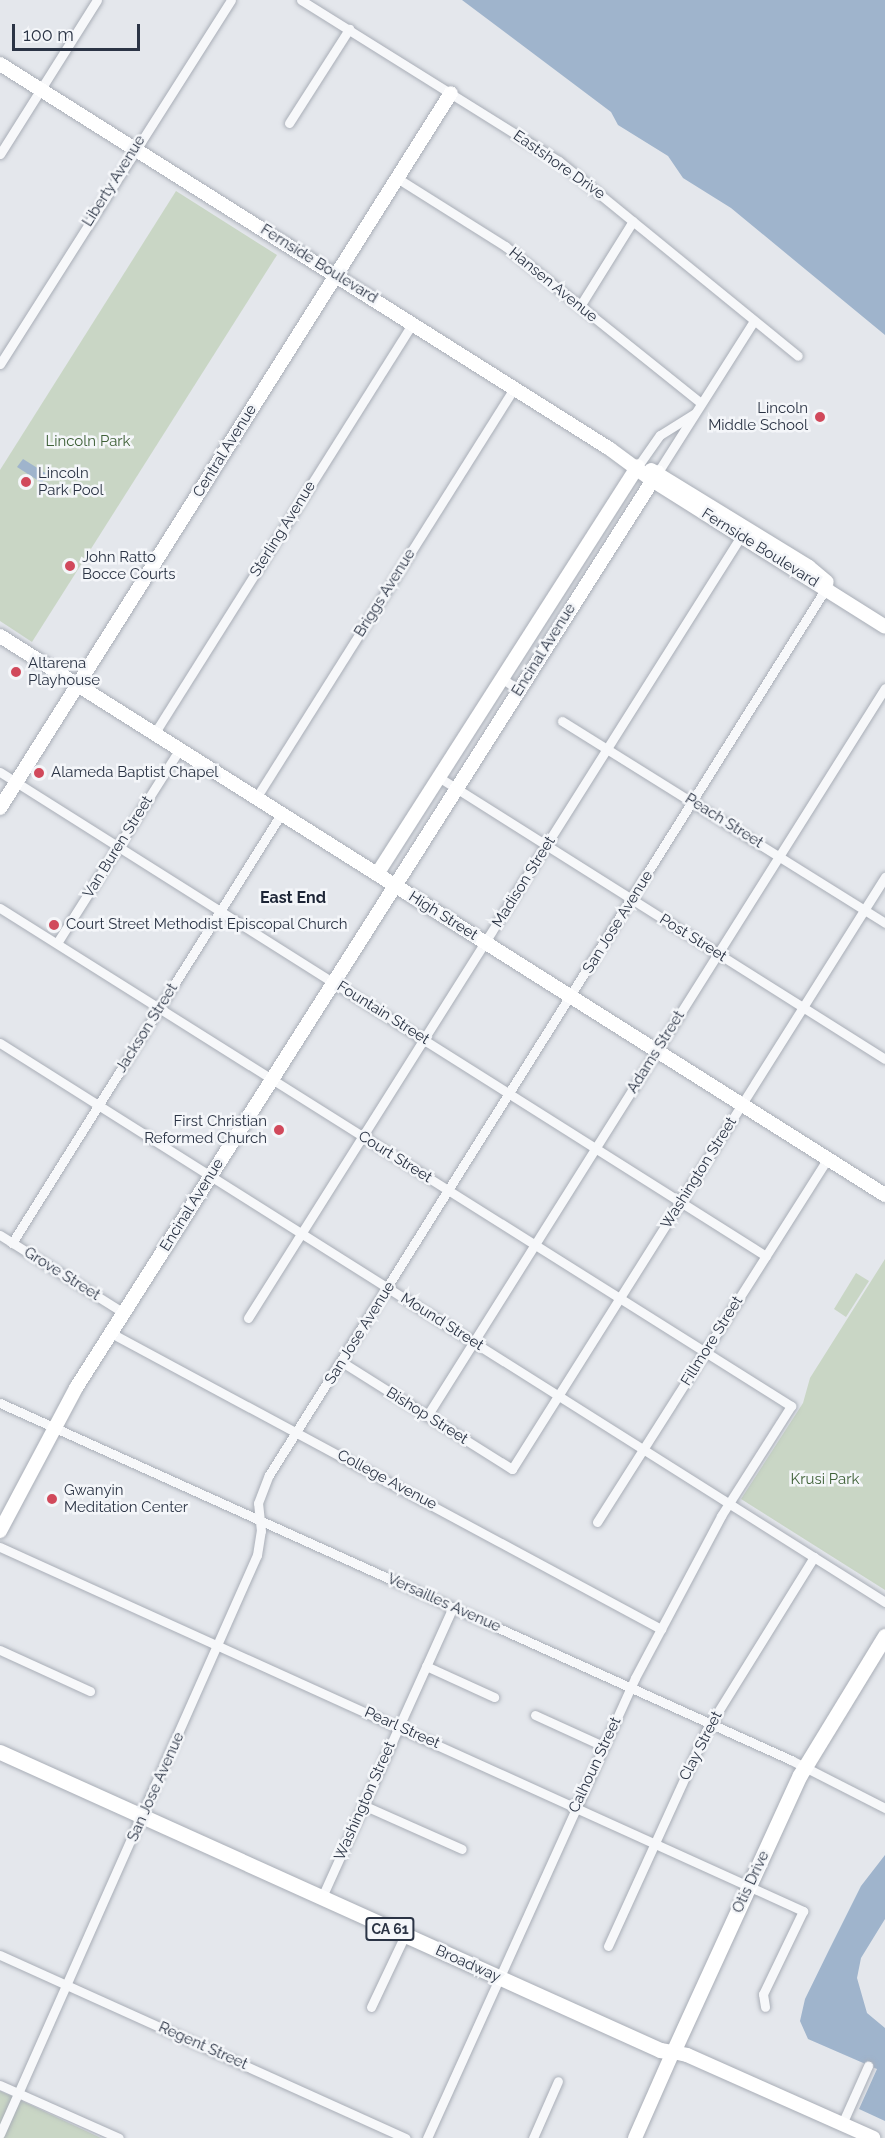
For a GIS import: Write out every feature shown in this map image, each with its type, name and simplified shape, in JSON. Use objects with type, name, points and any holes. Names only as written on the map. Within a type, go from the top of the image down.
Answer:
[{"type":"main road","name":"Fernside Boulevard","points":[[0,63],[638,466],[794,557],[828,587],[885,627]]},
{"type":"main road","name":"Central Avenue","points":[[0,808],[451,93]]},
{"type":"main road","name":"Encinal Avenue","points":[[376,874],[400,841],[638,466]]},
{"type":"main road","name":"Fernside Boulevard","points":[[655,476],[741,536],[885,620]]},
{"type":"main road","name":"Encinal Avenue","points":[[0,1531],[53,1427],[111,1333],[655,476]]},
{"type":"main road","points":[[756,545],[794,557]]},
{"type":"main road","name":"High Street","points":[[0,636],[885,1195]]},
{"type":"main road","name":"Encinal Avenue","points":[[394,885],[400,841]]},
{"type":"main road","name":"Otis Drive","points":[[640,2136],[673,2052],[804,1766],[885,1636]]},
{"type":"main road","name":"Broadway","points":[[0,1752],[660,2050],[687,2055],[873,2138]]},
{"type":"street","points":[[0,154],[97,0]]},
{"type":"street","name":"Liberty Avenue","points":[[0,364],[231,0]]},
{"type":"street","name":"Eastshore Drive","points":[[301,0],[559,161],[798,356]]},
{"type":"street","points":[[290,123],[349,29]]},
{"type":"street","name":"Hansen Avenue","points":[[397,178],[505,246],[701,404]]},
{"type":"street","points":[[580,306],[633,220]]},
{"type":"street","name":"Encinal Avenue","points":[[655,476],[754,321]]},
{"type":"street","name":"Sterling Avenue","points":[[154,734],[413,323]]},
{"type":"street","name":"Briggs Avenue","points":[[256,798],[514,388]]},
{"type":"street","name":"Encinal Avenue","points":[[638,466],[660,435],[694,414]]},
{"type":"street","name":"Madison Street","points":[[248,1318],[741,536]]},
{"type":"street","name":"San Jose Avenue","points":[[0,2134],[68,1986],[257,1555],[262,1489],[828,587]]},
{"type":"street","points":[[503,680],[519,690]]},
{"type":"street","name":"Adams Street","points":[[427,1416],[885,687]]},
{"type":"street","name":"Peach Street","points":[[561,721],[885,923]]},
{"type":"street","name":"Van Buren Street","points":[[57,943],[179,750]]},
{"type":"street","name":"Fountain Street","points":[[0,772],[766,1256]]},
{"type":"street","name":"Post Street","points":[[440,778],[885,1059]]},
{"type":"street","name":"Jackson Street","points":[[12,1243],[281,814]]},
{"type":"street","name":"Washington Street","points":[[512,1469],[885,877]]},
{"type":"street","name":"Court Street","points":[[0,908],[790,1406]]},
{"type":"street","name":"Mound Street","points":[[0,1043],[885,1602]]},
{"type":"street","name":"Fillmore Street","points":[[597,1522],[827,1159]]},
{"type":"street","name":"Grove Street","points":[[0,1235],[124,1313]]},
{"type":"street","name":"College Avenue","points":[[111,1333],[661,1629]]},
{"type":"street","name":"Bishop Street","points":[[342,1362],[512,1469]]},
{"type":"street","name":"Versailles Avenue","points":[[0,1403],[804,1766],[885,1808]]},
{"type":"street","name":"Calhoun Street","points":[[427,2138],[631,1687],[729,1504],[790,1406]]},
{"type":"street","name":"Pearl Street","points":[[0,1547],[576,1806],[803,1911],[763,1994],[765,2007]]},
{"type":"street","name":"Clay Street","points":[[608,1946],[710,1723],[814,1557]]},
{"type":"street","name":"Washington Street","points":[[322,1897],[453,1607]]},
{"type":"street","points":[[0,1650],[90,1691]]},
{"type":"street","points":[[426,1666],[494,1697]]},
{"type":"street","points":[[535,1715],[603,1746]]},
{"type":"street","points":[[363,1805],[462,1850]]},
{"type":"street","points":[[371,2007],[405,1935]]},
{"type":"street","name":"Regent Street","points":[[0,1954],[406,2138]]},
{"type":"street","points":[[842,2124],[868,2066]]},
{"type":"street","points":[[533,2138],[558,2081]]},
{"type":"street","points":[[0,2085],[119,2138]]},
{"type":"green space","name":"Lincoln Park","points":[[176,191],[277,255],[32,642],[0,621],[0,470]]},
{"type":"green space","name":"Krusi Park","points":[[885,1259],[885,1590],[741,1499],[803,1403],[810,1378]]},
{"type":"green space","points":[[856,1273],[869,1281],[846,1317],[834,1309]]},
{"type":"green space","points":[[0,2091],[20,2100],[101,2138],[0,2138]]},
{"type":"water","points":[[462,0],[885,0],[885,335],[731,208],[683,178],[668,156],[618,125],[611,112]]},
{"type":"water","points":[[23,459],[47,474],[42,483],[17,467]]},
{"type":"water","points":[[885,1855],[885,1919],[861,1958],[857,1978],[867,2013],[885,2028],[885,2121],[859,2109],[877,2069],[808,2039],[800,2021],[805,1999],[861,1886]]},
{"type":"place","name":"Lincoln Middle School","points":[[820,417]]},
{"type":"place","name":"Lincoln Park Pool","points":[[26,482]]},
{"type":"place","name":"John Ratto Bocce Courts","points":[[70,566]]},
{"type":"place","name":"Altarena Playhouse","points":[[16,672]]},
{"type":"place","name":"Alameda Baptist Chapel","points":[[39,773]]},
{"type":"place","name":"Court Street Methodist Episcopal Church","points":[[54,925]]},
{"type":"place","name":"First Christian Reformed Church","points":[[279,1130]]},
{"type":"place","name":"Gwanyin Meditation Center","points":[[52,1499]]},
{"type":"district","name":"East End","points":[[293,898]]}]
